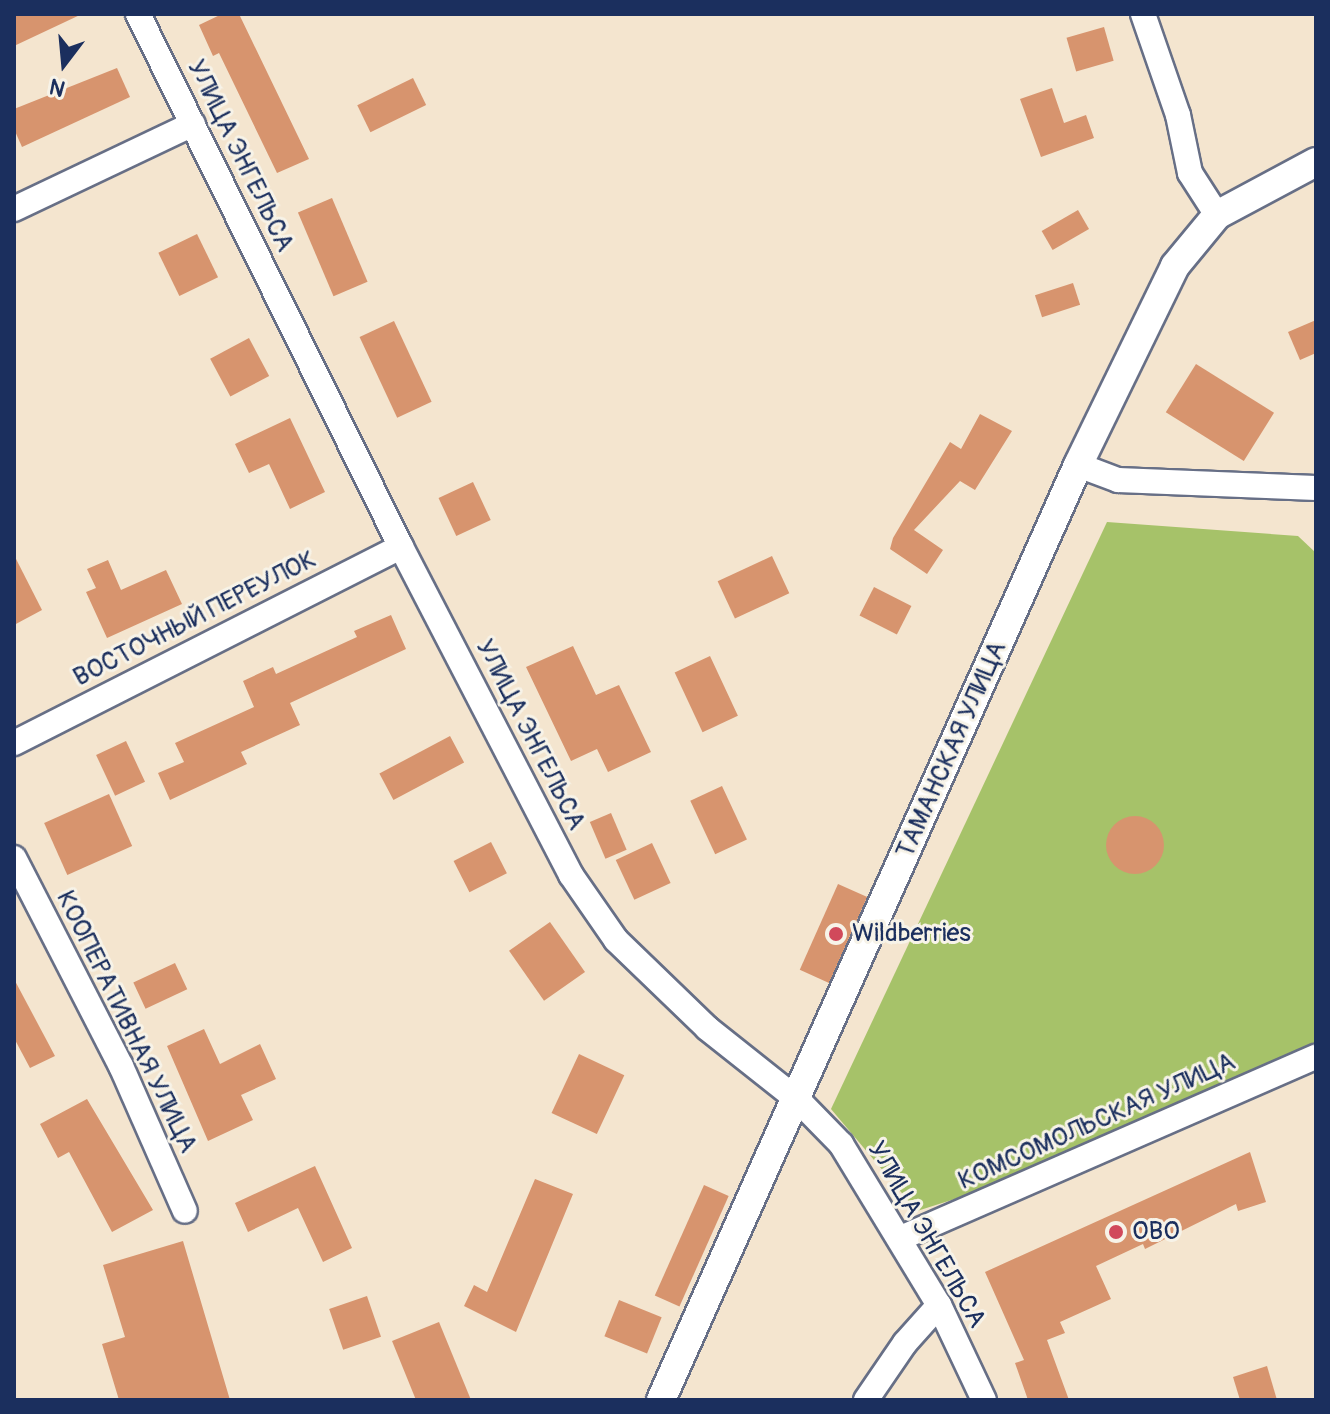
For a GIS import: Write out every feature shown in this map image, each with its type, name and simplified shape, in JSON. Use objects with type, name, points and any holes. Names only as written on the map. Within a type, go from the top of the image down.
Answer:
[{"type":"street","name":"УЛИЦА ЭНГЕЛЬСА","points":[[138,14],[401,547],[571,875],[616,940],[707,1028],[798,1100],[841,1144],[939,1305],[984,1400]]},
{"type":"street","points":[[1143,14],[1178,115],[1190,173],[1217,215]]},
{"type":"street","points":[[14,209],[193,124]]},
{"type":"street","name":"ТАМАНСКАЯ УЛИЦА","points":[[661,1400],[798,1100],[1078,465],[1175,266],[1217,215],[1316,162]]},
{"type":"street","points":[[1078,465],[1118,480],[1316,488]]},
{"type":"street","name":"ВОСТОЧНЫЙ ПЕРЕУЛОК","points":[[14,743],[401,547]]},
{"type":"street","name":"КООПЕРАТИВНАЯ УЛИЦА","points":[[14,858],[121,1066],[185,1211]]},
{"type":"street","name":"КОМСОМОЛЬСКАЯ УЛИЦА","points":[[901,1238],[1316,1057]]},
{"type":"street","points":[[866,1400],[905,1343],[939,1305]]},
{"type":"green space","points":[[1107,522],[1298,536],[1316,553],[1316,1046],[1002,1184],[917,1211],[831,1109]]},
{"type":"building","points":[[14,14],[82,14],[14,46]]},
{"type":"building","points":[[222,14],[239,14],[309,159],[277,173],[219,53],[213,56],[199,25]]},
{"type":"building","points":[[1104,27],[1114,61],[1076,71],[1067,38]]},
{"type":"building","points":[[117,68],[130,97],[22,147],[14,129],[14,109]]},
{"type":"building","points":[[413,78],[426,105],[370,132],[357,105]]},
{"type":"building","points":[[1052,88],[1064,123],[1086,115],[1094,138],[1041,157],[1020,99]]},
{"type":"building","points":[[332,198],[368,282],[333,296],[298,212]]},
{"type":"building","points":[[1078,210],[1089,229],[1053,250],[1042,231]]},
{"type":"building","points":[[197,234],[218,277],[179,296],[158,253]]},
{"type":"building","points":[[1073,283],[1080,305],[1042,317],[1035,295]]},
{"type":"building","points":[[1316,320],[1316,353],[1300,360],[1288,332]]},
{"type":"building","points":[[394,321],[432,402],[397,418],[360,337]]},
{"type":"building","points":[[249,338],[269,376],[230,397],[210,359]]},
{"type":"building","points":[[1196,364],[1274,413],[1244,461],[1166,412]]},
{"type":"building","points":[[980,414],[1012,431],[975,490],[960,481],[914,530],[943,550],[927,574],[890,549],[893,538],[950,442],[961,449]]},
{"type":"building","points":[[290,418],[325,492],[290,509],[269,464],[249,473],[235,444]]},
{"type":"building","points":[[473,482],[491,520],[456,536],[439,498]]},
{"type":"building","points":[[14,555],[42,610],[14,625]]},
{"type":"building","points":[[772,556],[789,593],[735,619],[718,581]]},
{"type":"building","points":[[108,560],[121,590],[166,570],[182,604],[107,638],[86,592],[96,588],[87,569]]},
{"type":"building","points":[[874,587],[911,606],[897,635],[859,616]]},
{"type":"building","points":[[391,615],[406,649],[290,703],[300,725],[241,752],[247,764],[170,800],[158,773],[184,762],[175,743],[254,707],[243,681],[273,667],[276,674],[357,637],[354,631]]},
{"type":"building","points":[[573,646],[596,695],[619,685],[651,752],[608,772],[597,749],[571,761],[526,667]]},
{"type":"building","points":[[710,656],[738,716],[703,732],[675,672]]},
{"type":"building","points":[[450,736],[464,762],[393,800],[379,774]]},
{"type":"building","points":[[126,741],[145,782],[115,796],[96,755]]},
{"type":"building","points":[[722,786],[747,839],[715,854],[690,801]]},
{"type":"building","points":[[109,794],[132,846],[67,875],[44,823]]},
{"type":"building","points":[[611,813],[627,850],[605,859],[590,822]]},
{"type":"building","points":[[1135,816],[1146,818],[1155,825],[1162,834],[1162,856],[1155,865],[1146,872],[1135,874],[1124,872],[1115,865],[1108,856],[1106,845],[1108,834],[1115,825],[1124,818]]},
{"type":"building","points":[[491,842],[507,873],[469,892],[454,861]]},
{"type":"building","points":[[652,843],[671,883],[634,900],[616,860]]},
{"type":"building","name":"Wildberries","points":[[838,884],[867,897],[829,983],[800,970]]},
{"type":"building","points":[[550,922],[585,972],[544,1001],[509,951]]},
{"type":"building","points":[[175,963],[187,989],[146,1009],[133,982]]},
{"type":"building","points":[[14,979],[55,1056],[30,1068],[14,1038]]},
{"type":"building","points":[[204,1029],[220,1064],[260,1044],[276,1079],[241,1095],[253,1120],[208,1141],[167,1046]]},
{"type":"building","points":[[579,1054],[624,1075],[597,1134],[552,1113]]},
{"type":"building","points":[[87,1099],[153,1210],[112,1232],[69,1152],[58,1158],[40,1124]]},
{"type":"building","points":[[1250,1152],[1266,1202],[1238,1211],[1236,1204],[1145,1249],[1143,1244],[1096,1266],[1111,1299],[1060,1322],[1065,1333],[1047,1340],[1069,1400],[1028,1400],[1015,1363],[1024,1360],[985,1272]]},
{"type":"building","points":[[315,1166],[352,1248],[323,1262],[298,1208],[248,1232],[235,1203]]},
{"type":"building","points":[[535,1179],[573,1194],[516,1332],[464,1306],[474,1285],[487,1292]]},
{"type":"building","points":[[704,1185],[729,1196],[679,1307],[655,1296]]},
{"type":"building","points":[[183,1241],[230,1400],[119,1400],[102,1344],[125,1337],[103,1265]]},
{"type":"building","points":[[367,1296],[381,1337],[343,1350],[329,1309]]},
{"type":"building","points":[[619,1300],[662,1317],[647,1353],[604,1336]]},
{"type":"building","points":[[439,1322],[471,1400],[416,1400],[392,1341]]},
{"type":"building","points":[[1267,1366],[1277,1400],[1240,1400],[1233,1377]]},
{"type":"place","name":"Wildberries","points":[[836,934]]},
{"type":"place","name":"ОВО","points":[[1116,1232]]}]
